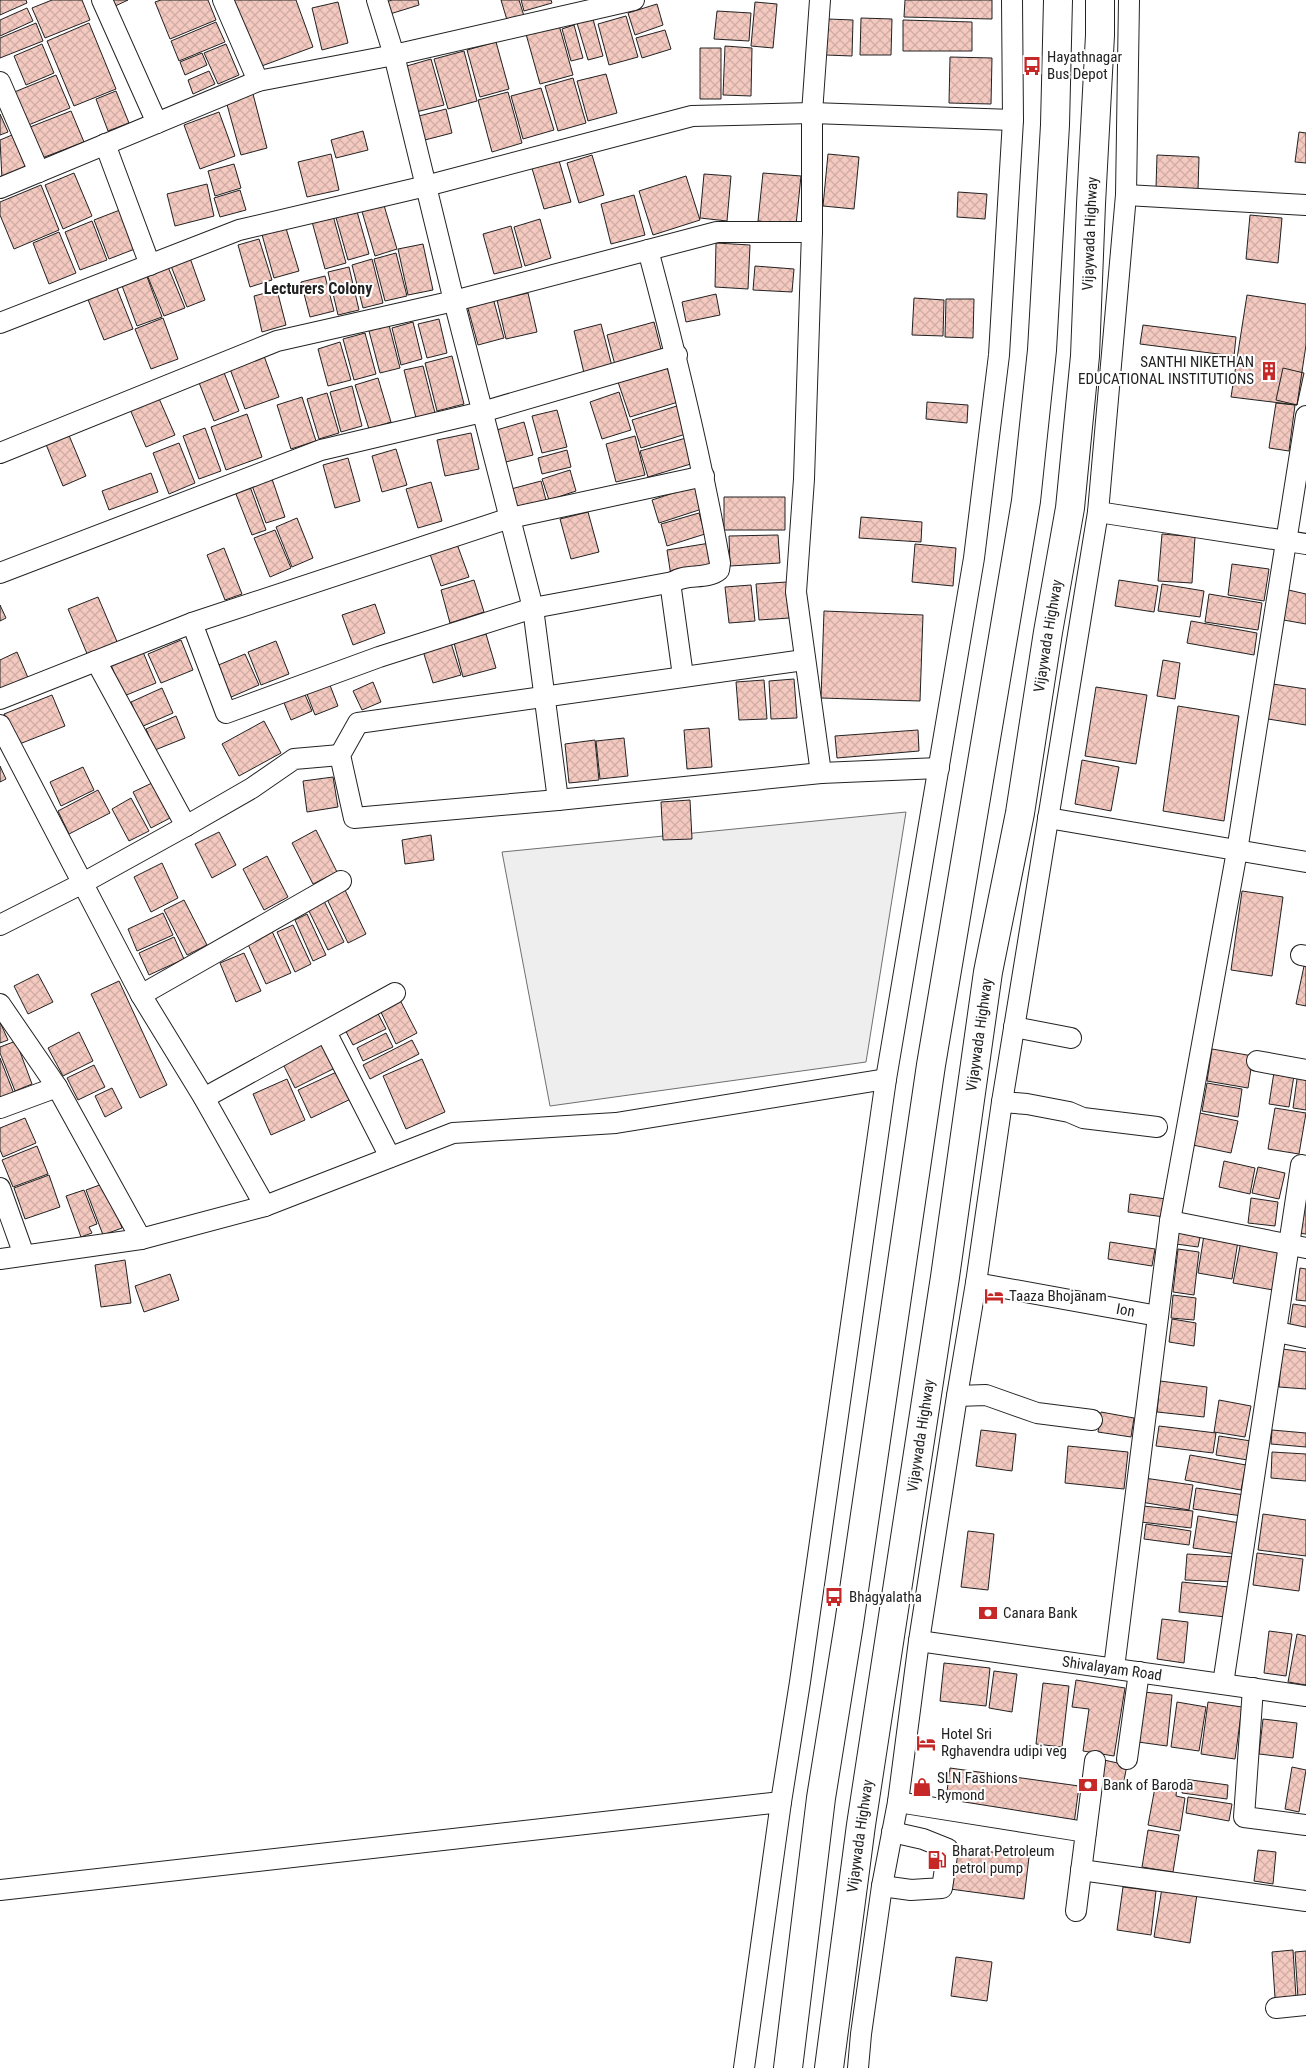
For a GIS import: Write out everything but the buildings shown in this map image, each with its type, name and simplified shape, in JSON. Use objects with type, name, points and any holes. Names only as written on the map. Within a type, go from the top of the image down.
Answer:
[{"type":"highway","points":[[788,2068],[820,1798],[849,1624],[931,1065],[1026,501],[1042,350],[1055,125],[1058,0]]},
{"type":"highway","name":"Vijaywada Highway","points":[[829,2068],[861,1825],[944,1286],[988,972],[1020,813],[1048,632],[1070,508],[1085,356],[1100,0]]},
{"type":"highway","points":[[1006,624],[1048,632]]},
{"type":"street","points":[[102,0],[157,123]]},
{"type":"street","points":[[223,0],[258,81]]},
{"type":"street","points":[[377,0],[394,55],[454,301],[533,608],[543,697],[558,800]]},
{"type":"street","points":[[0,188],[258,81],[394,55],[634,0]]},
{"type":"street","points":[[820,0],[812,113],[812,232],[804,479],[796,592],[804,660],[822,774]]},
{"type":"street","points":[[744,2068],[780,1802],[800,1682],[886,1078],[974,558],[999,355],[1013,120],[1012,0]]},
{"type":"street","points":[[858,2068],[882,1886],[898,1802],[919,1640],[956,1396],[976,1283],[1002,1102],[1098,512],[1126,195],[1129,0]]},
{"type":"street","points":[[0,82],[39,172]]},
{"type":"street","points":[[0,324],[239,230],[426,186],[692,116],[812,113],[1013,120]]},
{"type":"street","points":[[105,144],[150,265]]},
{"type":"street","points":[[1126,195],[1306,205]]},
{"type":"street","points":[[0,454],[277,341],[454,301],[717,232],[812,232]]},
{"type":"street","points":[[192,623],[226,713],[379,657],[533,608],[672,582],[678,578],[714,574],[719,570],[720,563],[704,476],[676,355],[648,250]]},
{"type":"street","points":[[0,573],[320,450],[482,412],[676,355]]},
{"type":"street","points":[[1114,1668],[1170,1221],[1237,851],[1297,542],[1306,416]]},
{"type":"street","points":[[0,699],[192,623],[510,518],[704,476]]},
{"type":"street","points":[[1098,512],[1297,542]]},
{"type":"street","points":[[672,582],[671,589],[683,676]]},
{"type":"street","points":[[804,660],[358,724],[340,755],[354,818],[822,774],[939,768]]},
{"type":"street","points":[[96,661],[186,826]]},
{"type":"street","points":[[0,725],[141,995],[204,1098],[264,1206]]},
{"type":"street","points":[[0,925],[83,883],[186,826],[252,788],[294,759],[340,755]]},
{"type":"street","points":[[1048,818],[1306,862]]},
{"type":"street","points":[[141,995],[341,881]]},
{"type":"street","points":[[204,1098],[395,993]]},
{"type":"street","points":[[0,1004],[57,1087],[141,1239]]},
{"type":"street","points":[[1014,1027],[1071,1038]]},
{"type":"street","points":[[326,1032],[390,1157]]},
{"type":"street","points":[[1257,1061],[1306,1070]]},
{"type":"street","points":[[0,1259],[141,1239],[264,1206],[453,1133],[616,1123],[886,1078]]},
{"type":"street","points":[[0,1108],[57,1087]]},
{"type":"street","points":[[1002,1102],[1027,1104],[1069,1112],[1083,1118],[1157,1127]]},
{"type":"street","points":[[1223,1684],[1277,1332],[1298,1246],[1301,1165],[1306,1166]]},
{"type":"street","points":[[0,1188],[24,1255]]},
{"type":"street","points":[[1170,1221],[1298,1246]]},
{"type":"street","name":"Ion","points":[[976,1283],[1158,1316]]},
{"type":"street","points":[[1277,1332],[1306,1338]]},
{"type":"street","points":[[956,1396],[986,1396],[1037,1413],[1092,1420]]},
{"type":"street","name":"Shivalayam Road","points":[[919,1640],[1306,1696]]},
{"type":"street","points":[[1127,1759],[1139,1672]]},
{"type":"street","points":[[1253,1688],[1244,1817],[1306,1825]]},
{"type":"street","points":[[1076,1911],[1095,1761]]},
{"type":"street","points":[[0,1890],[780,1802]]},
{"type":"street","points":[[898,1802],[1086,1832]]},
{"type":"street","points":[[882,1886],[911,1890],[942,1888],[948,1849],[923,1839],[892,1832]]},
{"type":"street","points":[[1081,1870],[1306,1901]]},
{"type":"street","points":[[1276,2008],[1306,2005]]},
{"type":"shaded area","points":[[906,812],[866,1062],[550,1106],[502,852]]},
{"type":"place","name":"Hayathnagar Bus Depot","points":[[1032,66]]},
{"type":"place","name":"SANTHI NIKETHAN EDUCATIONAL INSTITUTIONS","points":[[1269,371]]},
{"type":"place","name":"Taaza Bhojanam","points":[[994,1296]]},
{"type":"place","name":"Bhagyalatha","points":[[834,1597]]},
{"type":"place","name":"Canara Bank","points":[[988,1613]]},
{"type":"place","name":"Hotel Sri Rghavendra udipi veg","points":[[926,1743]]},
{"type":"place","name":"Bank of Baroda","points":[[1088,1785]]},
{"type":"place","name":"SLN Fashions Rymond","points":[[922,1787]]},
{"type":"place","name":"Bharat Petroleum petrol pump","points":[[937,1860]]},
{"type":"district","name":"Lecturers Colony","points":[[318,288]]}]
